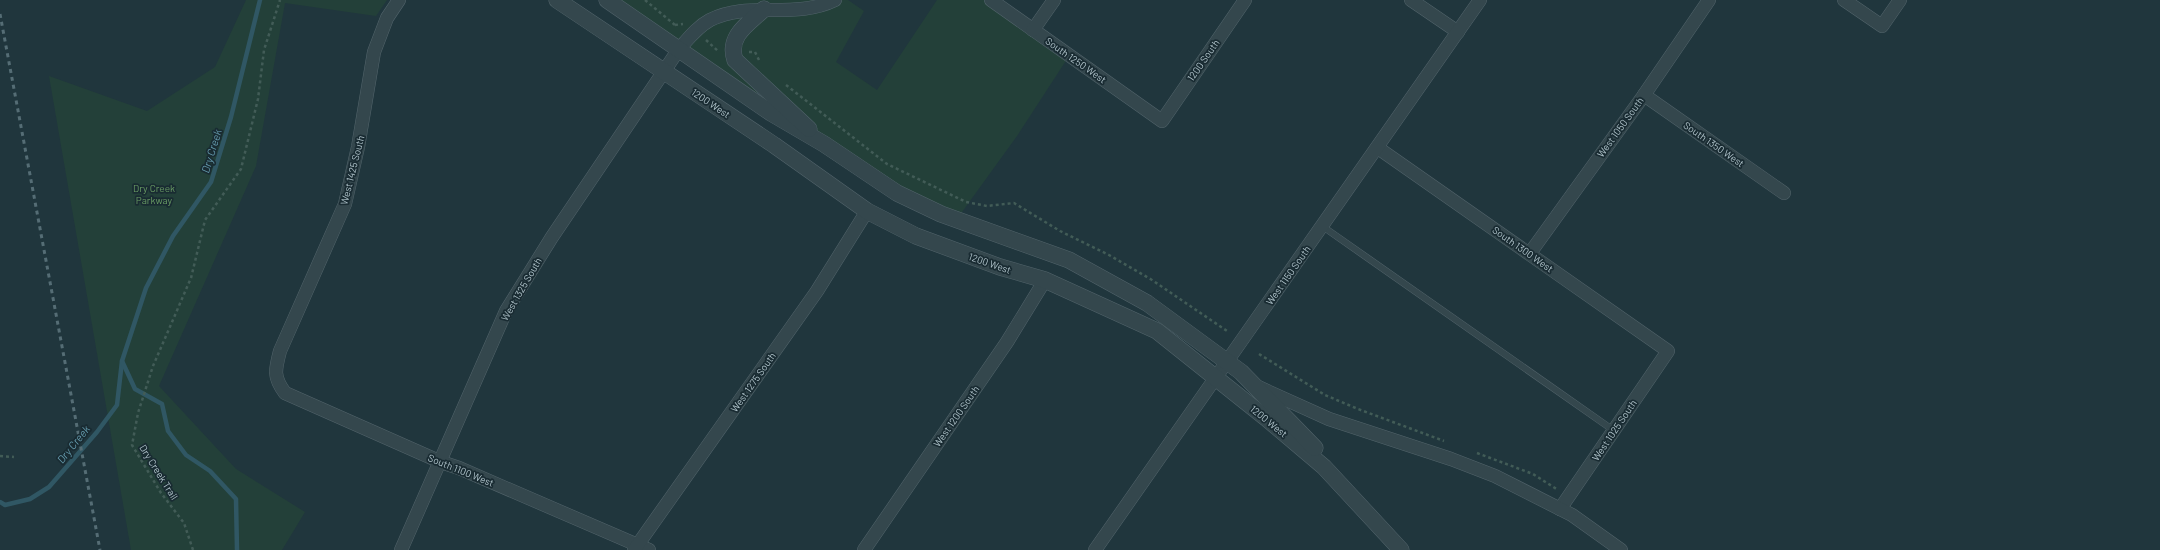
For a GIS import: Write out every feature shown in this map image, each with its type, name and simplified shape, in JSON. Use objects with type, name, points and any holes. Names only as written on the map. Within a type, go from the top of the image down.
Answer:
[{"type":"street","name":"West 1425 South","points":[[277,382],[275,369],[280,351],[345,204],[358,147],[374,52],[387,18],[399,0]]},
{"type":"street","name":"1200 West","points":[[557,0],[664,70],[867,211],[916,236],[1000,267],[1045,280],[1157,331],[1324,467],[1401,550]]},
{"type":"street","name":"1200 West","points":[[607,0],[771,113],[824,144],[873,178],[909,199],[941,214],[1069,260],[1147,303],[1227,362],[1256,386],[1349,480],[1413,550]]},
{"type":"street","name":"West 1325 South","points":[[401,550],[441,462],[506,311],[552,237],[678,49],[694,32],[708,21],[726,12],[747,9],[801,10],[819,7],[835,0]]},
{"type":"street","name":"South 1250 West","points":[[991,0],[1162,121]]},
{"type":"street","points":[[1033,30],[1054,0]]},
{"type":"street","name":"1200 South","points":[[1162,121],[1245,0]]},
{"type":"street","points":[[1411,0],[1458,32]]},
{"type":"street","name":"West 1150 South","points":[[1095,550],[1378,148],[1480,0]]},
{"type":"street","name":"West 1050 South","points":[[1530,253],[1644,95],[1709,0]]},
{"type":"street","points":[[1844,0],[1882,26],[1900,0]]},
{"type":"street","points":[[764,9],[736,36],[732,53],[735,60],[744,71],[787,106],[824,144]]},
{"type":"street","name":"South 1350 West","points":[[1644,95],[1784,193]]},
{"type":"street","name":"South 1300 West","points":[[1378,148],[1668,351]]},
{"type":"street","name":"West 1275 South","points":[[641,548],[817,291],[867,211]]},
{"type":"street","name":"West 1200 South","points":[[864,550],[1007,342],[1045,280]]},
{"type":"street","name":"West 1025 South","points":[[1560,509],[1668,351]]},
{"type":"street","name":"South 1100 West","points":[[277,382],[285,393],[641,548]]},
{"type":"street","points":[[1256,386],[1329,419],[1451,459],[1490,474],[1560,509],[1621,550]]},
{"type":"lane","points":[[1322,226],[1613,430]]},
{"type":"path","name":"Dry Creek Trail","points":[[192,550],[184,523],[161,493],[132,445],[142,400],[153,366],[191,278],[205,220],[241,170],[258,99],[264,50],[280,0]]},
{"type":"path","points":[[645,0],[675,25],[673,28]]},
{"type":"path","points":[[694,32],[706,40],[715,50],[725,53],[755,52],[760,62]]},
{"type":"path","points":[[785,84],[887,164],[966,202],[987,206],[1014,203],[1060,231],[1109,255],[1152,280],[1226,331]]},
{"type":"path","points":[[1259,354],[1325,394],[1358,409],[1447,441]]},
{"type":"path","points":[[1477,452],[1533,474],[1554,487]]},
{"type":"path","points":[[0,456],[14,457]]},
{"type":"green space","name":"Dry Creek Parkway","points":[[246,0],[387,0],[376,16],[285,3],[256,166],[159,386],[236,469],[305,512],[282,550],[131,550],[49,76],[147,111],[215,67]]},
{"type":"green space","points":[[607,0],[848,0],[864,11],[836,62],[877,90],[937,0],[991,0],[1069,56],[1017,136],[957,219],[867,174],[767,91],[744,95]]},
{"type":"waterway","name":"Dry Creek","points":[[237,550],[236,499],[210,471],[186,455],[168,431],[162,404],[135,389],[122,361],[146,288],[173,236],[211,182],[231,117],[260,0]]},
{"type":"waterway","name":"Dry Creek","points":[[0,502],[5,505],[30,499],[49,487],[97,432],[117,405],[122,361]]},
{"type":"railway","points":[[0,14],[100,550]]}]
